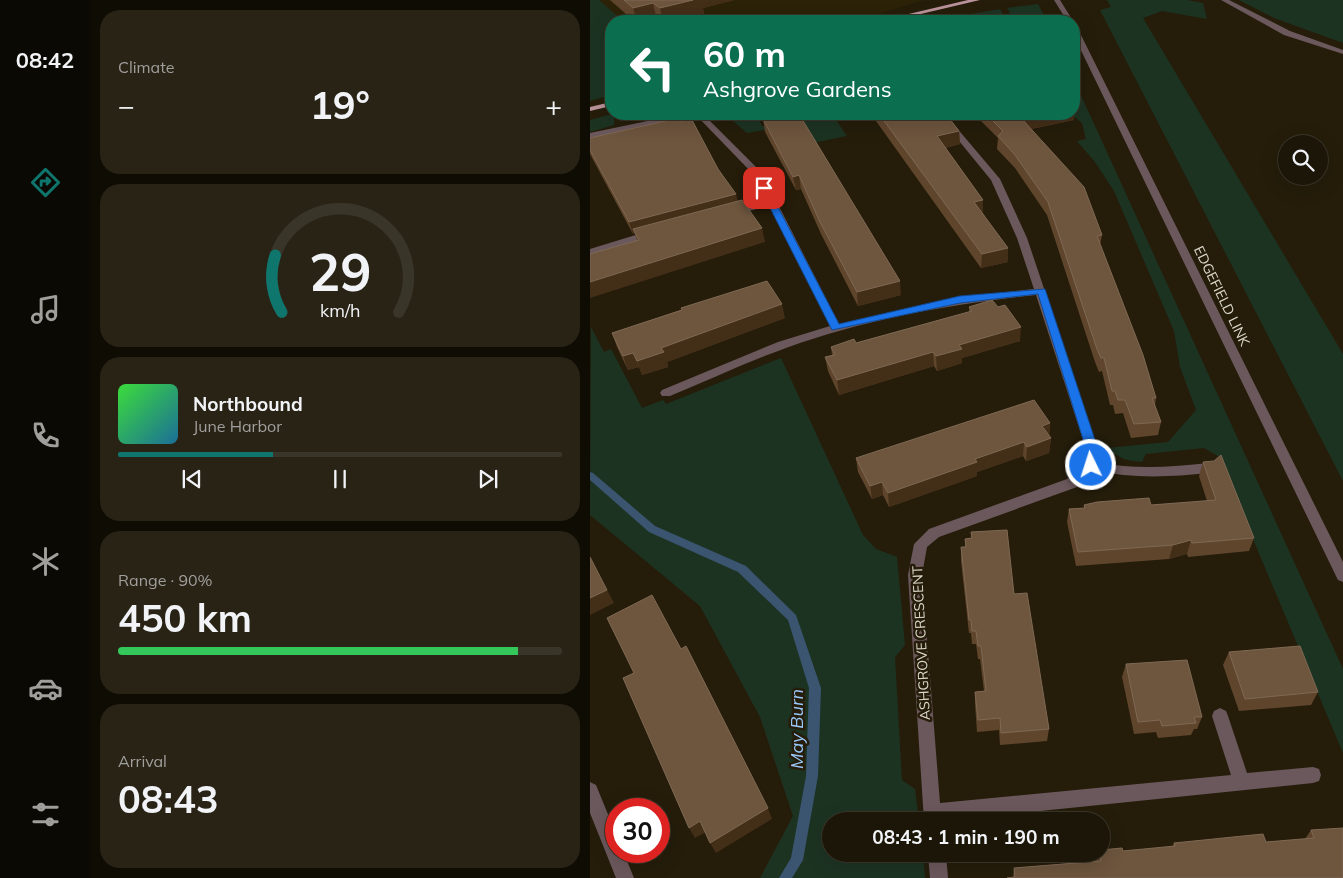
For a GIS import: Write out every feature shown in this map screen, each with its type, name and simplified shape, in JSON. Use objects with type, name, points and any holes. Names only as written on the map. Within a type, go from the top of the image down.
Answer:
[{"type":"main road","points":[[911,15],[977,0]]},
{"type":"main road","points":[[590,109],[605,105]]},
{"type":"street","points":[[1057,0],[1066,15]]},
{"type":"street","points":[[1224,0],[1287,33],[1343,52]]},
{"type":"street","name":"EDGEFIELD LINK","points":[[1080,41],[1343,576]]},
{"type":"street","points":[[705,120],[752,168],[836,328]]},
{"type":"street","points":[[949,120],[995,179],[1022,238],[1093,452],[1091,465],[1118,472],[1144,474],[1209,468]]},
{"type":"street","points":[[590,136],[625,124],[662,121]]},
{"type":"street","points":[[725,214],[771,203]]},
{"type":"street","points":[[590,252],[661,231]]},
{"type":"street","points":[[666,393],[782,345],[836,328],[960,300],[1041,291]]},
{"type":"street","name":"ASHGROVE CRESCENT","points":[[932,812],[916,576],[921,544],[934,533],[1072,483],[1085,474],[1091,465]]},
{"type":"street","points":[[1220,716],[1242,782]]},
{"type":"street","name":"ASHGROVE CRESCENT","points":[[976,812],[1313,775]]},
{"type":"street","points":[[590,791],[625,878]]},
{"type":"street","points":[[938,862],[940,878]]},
{"type":"shaded area","points":[[590,0],[925,0],[874,15],[605,15]]},
{"type":"green space","points":[[590,0],[599,0],[616,15],[605,15],[605,97],[590,101]]},
{"type":"green space","points":[[1107,0],[1187,0],[1203,3],[1207,19],[1162,11],[1143,18],[1343,354],[1343,481],[1100,10],[1111,7]]},
{"type":"green space","points":[[1239,0],[1343,0],[1343,43],[1274,18]]},
{"type":"green space","points":[[1038,4],[1044,15],[1006,15],[1010,12],[1007,8]]},
{"type":"green space","points":[[1000,9],[1003,14],[996,15],[965,15]]},
{"type":"green space","points":[[1080,93],[1343,669],[1343,753],[1218,456],[1204,448],[1146,454],[1142,462],[1123,458],[1107,448],[1168,442],[1196,410],[1180,367],[1174,331],[1114,191],[1095,162],[1077,141],[1086,139],[1082,123],[1078,120],[1080,120]]},
{"type":"green space","points":[[605,116],[605,120],[614,120],[614,125],[590,132],[590,120]]},
{"type":"green space","points":[[732,120],[759,120],[762,126],[797,120],[836,120],[847,136],[799,146],[764,130],[747,133]]},
{"type":"green space","points":[[591,327],[604,352],[611,349],[642,408],[663,400],[666,404],[781,358],[863,535],[876,549],[897,557],[905,645],[895,657],[902,780],[915,789],[918,812],[822,812],[822,862],[924,862],[925,878],[760,878],[793,816],[760,717],[700,606],[590,515]]},
{"type":"building","points":[[624,0],[693,0],[660,8],[653,3],[633,8]]},
{"type":"building","points":[[670,120],[692,120],[718,169],[736,194],[629,222],[590,150],[590,138]]},
{"type":"building","points":[[764,120],[803,120],[900,281],[857,292],[819,220],[799,175],[793,177]]},
{"type":"building","points":[[883,120],[951,120],[959,131],[937,136],[983,200],[974,202],[1008,248],[982,254]]},
{"type":"building","points":[[992,120],[1023,120],[1084,187],[1102,235],[1097,236],[1143,355],[1156,398],[1152,398],[1161,422],[1134,424],[1125,400],[1118,400],[1115,391],[1112,391],[1104,358],[1101,358],[1097,349],[1048,202],[1015,155],[998,136],[1003,131]]},
{"type":"building","points":[[742,200],[762,228],[590,282],[590,254],[639,240],[633,229]]},
{"type":"building","points":[[767,281],[782,304],[661,348],[664,352],[637,361],[633,353],[623,356],[612,333],[682,310],[681,308]]},
{"type":"building","points":[[992,300],[998,307],[1005,305],[1021,327],[959,345],[962,349],[936,356],[933,352],[837,380],[825,357],[835,355],[831,347],[854,339],[856,343],[972,311],[969,307]]},
{"type":"building","points":[[1034,400],[1050,423],[1042,426],[1051,438],[1027,447],[1024,442],[975,459],[977,462],[888,493],[882,482],[870,486],[856,458]]},
{"type":"building","points":[[1221,455],[1254,538],[1192,543],[1191,540],[1173,545],[1078,552],[1069,509],[1085,508],[1084,505],[1097,502],[1149,498],[1151,505],[1216,500],[1203,462],[1214,461]]},
{"type":"building","points":[[1007,530],[1014,594],[1027,593],[1049,729],[1001,733],[1000,718],[978,720],[975,692],[986,691],[981,646],[978,646],[976,631],[972,631],[971,620],[969,620],[961,547],[966,547],[965,539],[972,538],[971,532]]},
{"type":"building","points":[[590,557],[607,590],[590,598]]},
{"type":"building","points":[[652,595],[681,649],[686,646],[768,808],[710,843],[700,821],[689,828],[623,678],[634,673],[607,618]]},
{"type":"building","points":[[1300,646],[1318,692],[1245,699],[1229,652]]},
{"type":"building","points":[[1187,660],[1202,717],[1194,717],[1196,723],[1162,726],[1160,720],[1138,722],[1126,664]]},
{"type":"building","points":[[1343,828],[1343,878],[1007,878],[1015,877],[1014,868],[1110,862],[1110,849],[1122,848],[1123,851],[1175,846],[1174,843],[1263,834],[1266,842],[1314,838],[1311,830]]},
{"type":"waterway","name":"May Burn","points":[[590,475],[652,529],[742,569],[792,618],[815,688],[812,776],[797,860],[785,878]]},
{"type":"route","points":[[764,188],[836,328],[910,309],[960,300],[1041,291],[1093,452],[1091,465]]}]
